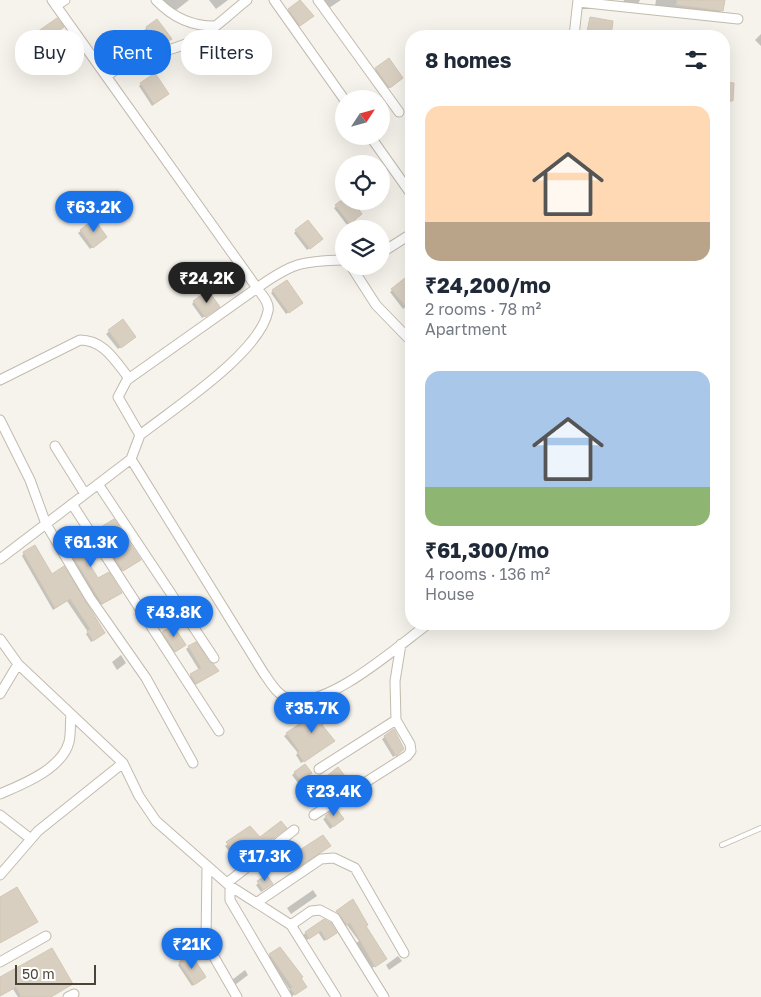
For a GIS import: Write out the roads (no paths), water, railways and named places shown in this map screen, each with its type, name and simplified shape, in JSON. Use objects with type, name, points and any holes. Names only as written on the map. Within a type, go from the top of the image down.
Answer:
[{"type":"street","points":[[0,559],[132,459],[140,435],[219,373],[253,339],[268,310],[267,302],[54,3],[65,0]]},
{"type":"street","points":[[156,0],[170,13],[185,21],[199,26],[214,26]]},
{"type":"street","points":[[106,76],[123,64],[194,40],[247,0]]},
{"type":"street","points":[[274,0],[338,90]]},
{"type":"street","points":[[318,0],[399,112]]},
{"type":"street","points":[[575,30],[578,1],[738,19]]},
{"type":"street","points":[[376,145],[405,186]]},
{"type":"street","points":[[390,247],[405,238]]},
{"type":"street","points":[[140,435],[118,397],[120,390],[129,378],[282,270],[308,261],[335,260]]},
{"type":"street","points":[[357,275],[376,305],[405,335]]},
{"type":"street","points":[[0,380],[80,340],[91,340],[106,349],[129,378]]},
{"type":"street","points":[[0,420],[30,480],[46,524],[90,598],[146,678],[193,763]]},
{"type":"street","points":[[55,446],[84,494]]},
{"type":"street","points":[[132,459],[263,672],[279,693],[290,699],[304,700],[330,693],[355,679],[420,630]]},
{"type":"street","points":[[98,484],[214,658]]},
{"type":"street","points":[[72,504],[219,731]]},
{"type":"street","points":[[0,639],[18,664],[123,763],[138,796],[156,821],[228,884],[291,925],[336,997]]},
{"type":"street","points":[[314,815],[407,756],[411,751],[410,744],[396,720],[395,681],[402,644]]},
{"type":"street","points":[[0,694],[18,664]]},
{"type":"street","points":[[0,794],[46,770],[60,758],[69,742],[71,715]]},
{"type":"street","points":[[319,769],[396,720]]},
{"type":"street","points":[[0,875],[31,839],[123,763]]},
{"type":"street","points":[[0,815],[31,839]]},
{"type":"street","points":[[228,884],[294,830]]},
{"type":"street","points":[[256,903],[321,859],[334,858],[355,868],[404,953]]},
{"type":"street","points":[[207,866],[206,942],[237,997]]},
{"type":"street","points":[[228,884],[230,900],[287,997]]},
{"type":"street","points":[[291,925],[311,911],[320,910],[335,918],[384,997]]},
{"type":"street","points":[[0,962],[46,936]]},
{"type":"lane","points":[[722,845],[761,828]]}]
